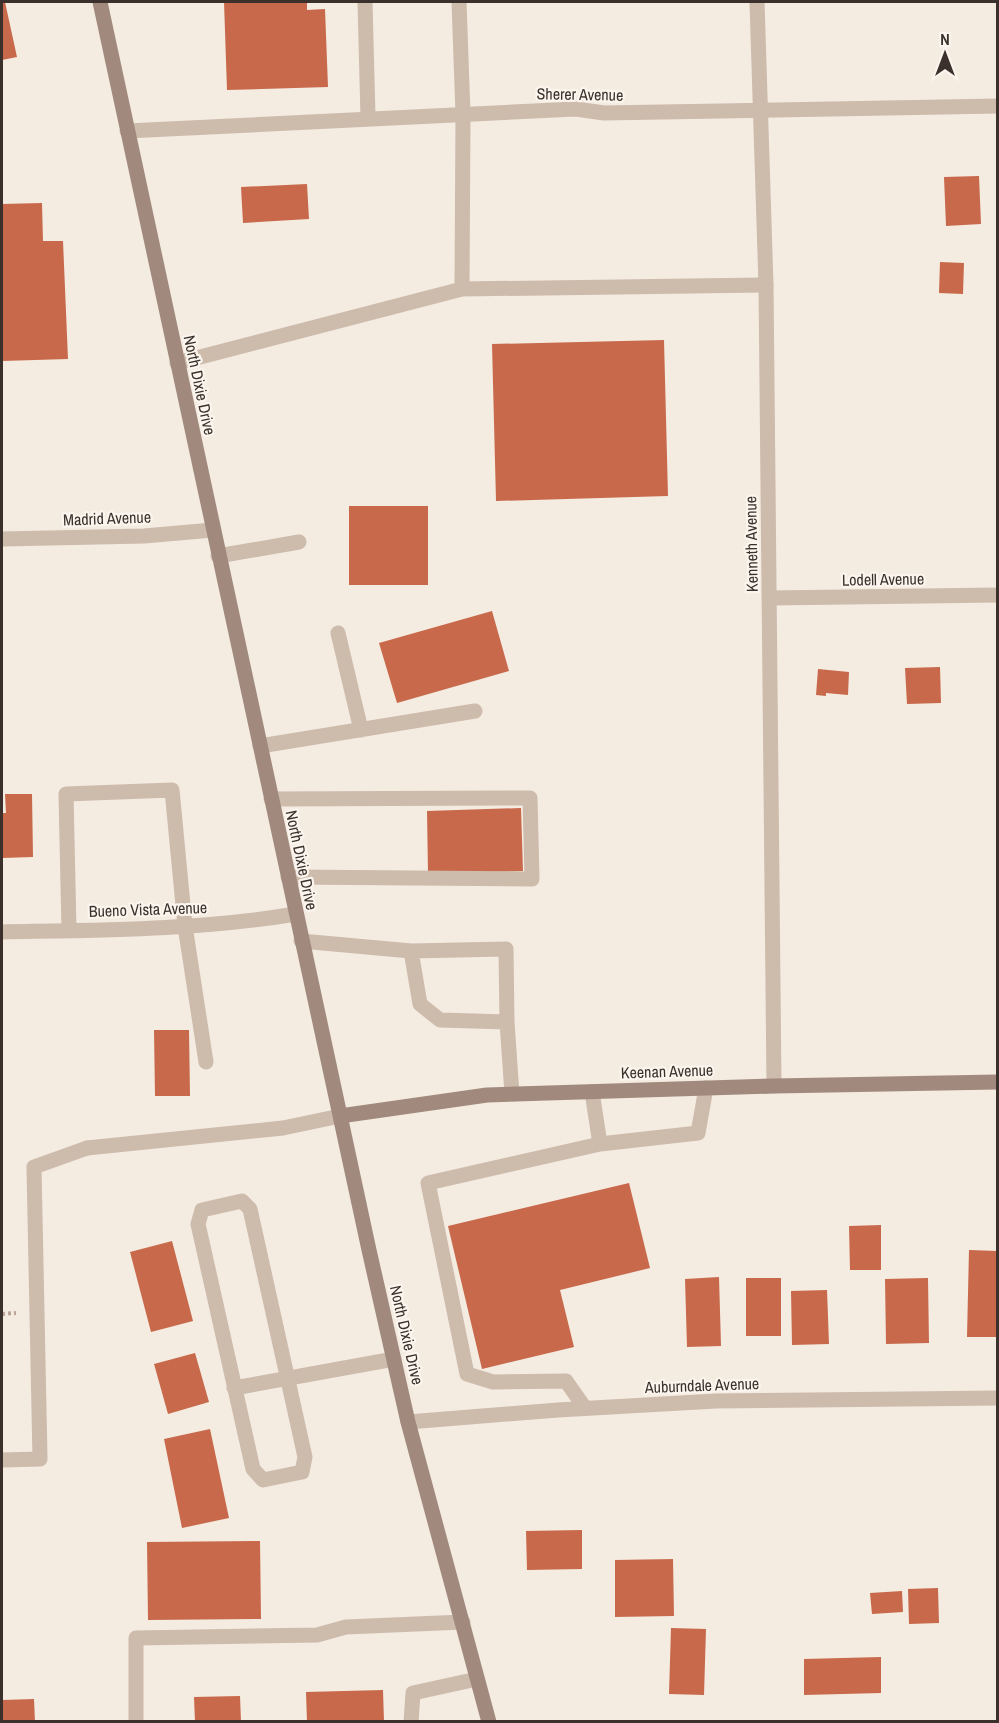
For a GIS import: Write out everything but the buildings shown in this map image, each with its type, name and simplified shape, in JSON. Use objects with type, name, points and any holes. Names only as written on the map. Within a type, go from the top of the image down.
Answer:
[{"type":"main road","name":"North Dixie Drive","points":[[100,2],[218,556],[408,1422],[489,1722]]},
{"type":"main road","name":"Keenan Avenue","points":[[340,1116],[452,1098],[512,1094],[998,1082]]},
{"type":"street","points":[[365,2],[368,118]]},
{"type":"street","points":[[459,2],[463,114],[462,289]]},
{"type":"street","name":"Kenneth Avenue","points":[[757,2],[766,285],[774,1086]]},
{"type":"street","name":"Sherer Avenue","points":[[127,131],[576,109],[604,113],[998,106]]},
{"type":"street","points":[[177,363],[462,289],[766,285]]},
{"type":"street","name":"Madrid Avenue","points":[[2,539],[144,536],[213,530]]},
{"type":"street","points":[[218,556],[299,542]]},
{"type":"street","name":"Lodell Avenue","points":[[770,598],[998,595]]},
{"type":"street","points":[[338,633],[361,730]]},
{"type":"street","points":[[260,746],[475,711]]},
{"type":"street","points":[[69,930],[66,794],[172,790],[185,926],[206,1062]]},
{"type":"street","points":[[271,799],[530,798],[532,879],[288,877]]},
{"type":"street","name":"Bueno Vista Avenue","points":[[2,932],[185,926],[247,922],[296,914]]},
{"type":"street","points":[[302,941],[411,951],[506,949],[507,1022],[512,1094]]},
{"type":"street","points":[[411,951],[420,1004],[440,1020],[507,1022]]},
{"type":"street","points":[[585,1408],[566,1381],[493,1382],[467,1374],[428,1183],[600,1144],[698,1132],[706,1088]]},
{"type":"street","points":[[592,1092],[600,1144]]},
{"type":"street","points":[[2,1460],[40,1459],[34,1167],[87,1148],[283,1128],[340,1116]]},
{"type":"street","points":[[242,1201],[250,1209],[286,1377],[305,1457],[302,1472],[263,1480],[253,1469],[234,1388],[198,1224],[202,1210],[242,1201]]},
{"type":"street","points":[[234,1388],[394,1359]]},
{"type":"street","name":"Auburndale Avenue","points":[[408,1422],[585,1408],[716,1401],[998,1398]]},
{"type":"street","points":[[136,1722],[136,1638],[317,1635],[346,1627],[463,1622]]},
{"type":"street","points":[[411,1722],[413,1693],[477,1679]]}]
